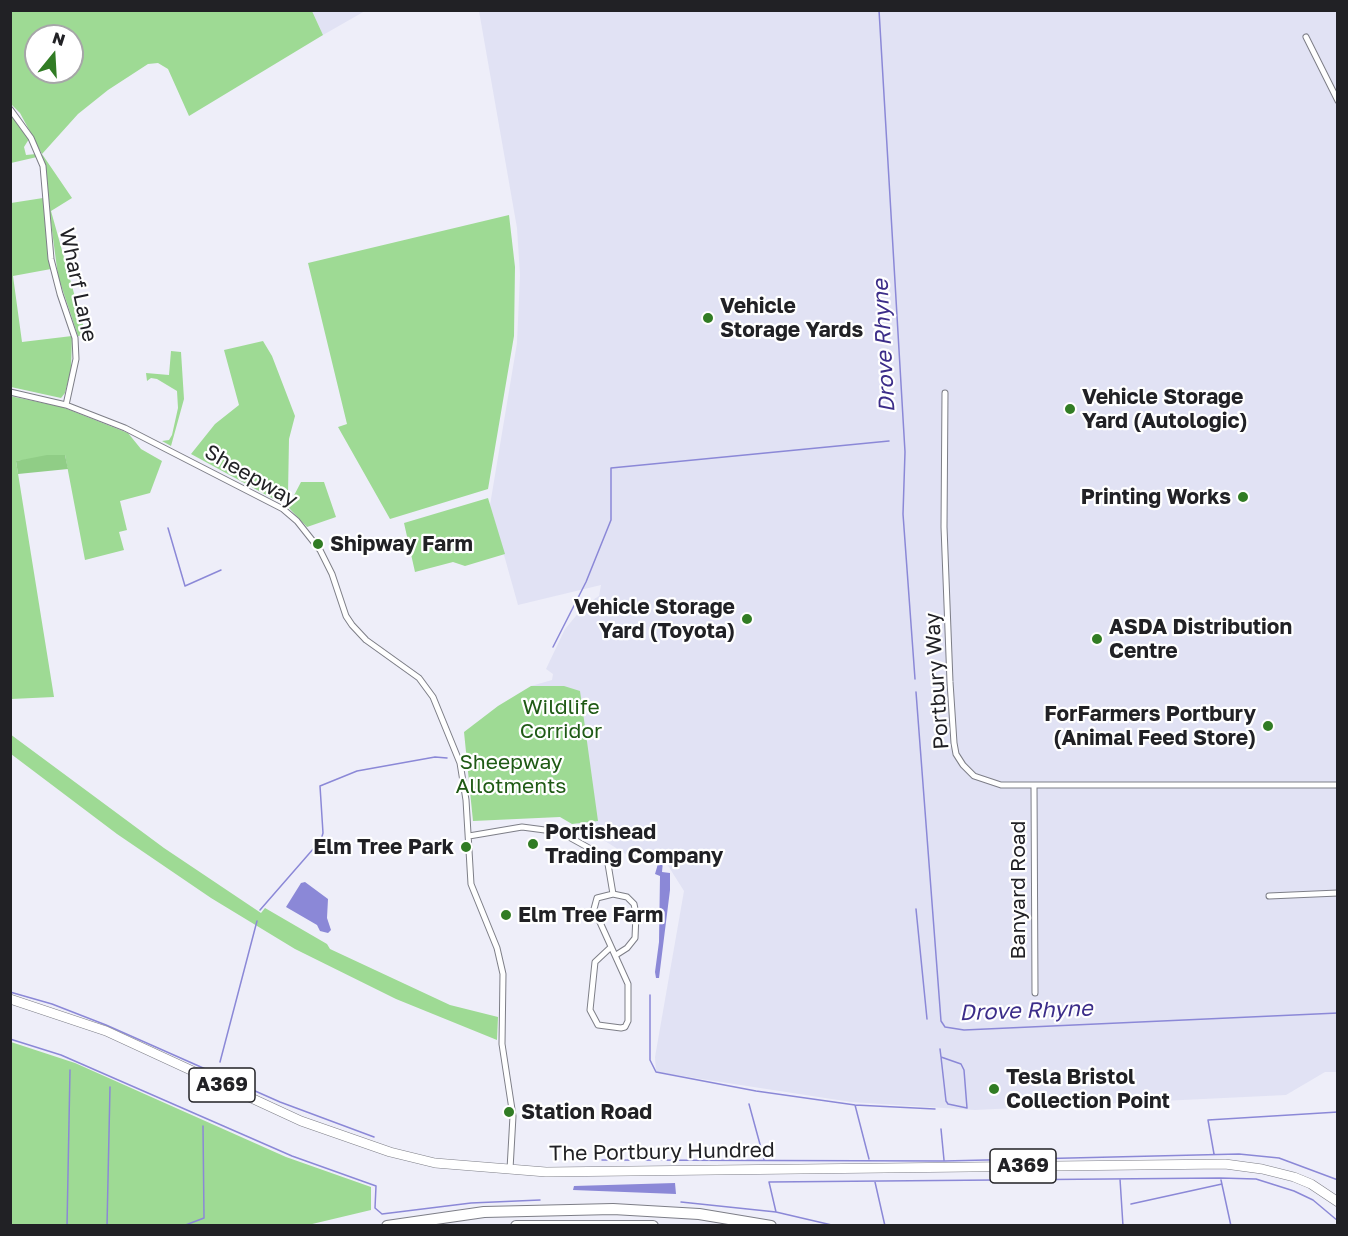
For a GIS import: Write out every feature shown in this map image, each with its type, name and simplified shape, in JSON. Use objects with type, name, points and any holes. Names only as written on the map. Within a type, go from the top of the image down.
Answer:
[{"type":"highway","points":[[387,1226],[484,1212],[613,1209],[699,1214],[771,1226]]},
{"type":"highway","points":[[516,1226],[653,1226]]},
{"type":"main road","name":"The Portbury Hundred","points":[[10,999],[106,1031],[301,1121],[386,1150],[435,1163],[510,1170],[1225,1164],[1262,1169],[1294,1177],[1311,1184],[1338,1202]]},
{"type":"street","points":[[1306,37],[1338,101]]},
{"type":"street","name":"Wharf Lane","points":[[10,109],[31,138],[43,166],[51,259],[75,338],[76,359],[66,405]]},
{"type":"street","name":"Sheepway","points":[[10,392],[66,405],[125,428],[256,494],[297,521],[316,546],[332,574],[352,625],[366,640],[419,678],[433,697],[460,763],[469,836],[471,884],[497,948],[503,974],[502,1044],[513,1112],[510,1170]]},
{"type":"street","name":"Portbury Way","points":[[945,393],[944,527],[956,753],[974,776],[1001,785],[1034,786],[1338,784]]},
{"type":"street","name":"Banyard Road","points":[[1034,786],[1035,993]]},
{"type":"street","points":[[469,836],[522,827],[560,832],[607,858],[613,894]]},
{"type":"street","points":[[1269,896],[1338,893]]},
{"type":"street","points":[[611,947],[595,962],[590,1010],[598,1025],[621,1028],[626,1027],[628,1021],[629,989],[625,972],[611,947],[594,909],[597,898],[613,894],[631,900],[636,914],[635,938],[627,948],[616,955]]},
{"type":"shaded area","points":[[312,11],[365,11],[323,35]]},
{"type":"shaded area","points":[[479,11],[1337,11],[1337,1072],[1325,1072],[1286,1095],[975,1110],[851,1102],[656,1072],[655,1057],[684,891],[667,864],[635,860],[567,817],[531,686],[552,680],[553,674],[546,669],[565,629],[586,604],[599,596],[601,585],[518,605],[490,505],[517,343],[520,275],[517,228]]},
{"type":"shaded area","points":[[662,850],[664,851],[662,872],[670,873],[670,890],[659,978],[656,978],[660,876],[655,874]]},
{"type":"shaded area","points":[[305,882],[328,899],[327,918],[331,930],[328,933],[320,931],[317,925],[286,907],[301,883]]},
{"type":"shaded area","points":[[675,1183],[676,1194],[573,1190],[574,1186]]},
{"type":"green space","points":[[10,11],[312,11],[323,35],[189,116],[168,69],[158,63],[148,64],[108,90],[78,114],[42,154],[20,113],[11,104]]},
{"type":"green space","points":[[10,113],[29,139],[24,147],[26,155],[36,154],[37,157],[11,163]]},
{"type":"green space","points":[[42,154],[72,198],[51,211],[82,322],[87,334],[92,337],[78,336],[58,276]]},
{"type":"green space","points":[[43,198],[51,269],[13,276],[22,342],[72,336],[71,370],[65,393],[61,398],[11,387],[11,203]]},
{"type":"green space","points":[[509,215],[515,267],[514,336],[488,489],[390,519],[338,427],[347,424],[308,263]]},
{"type":"green space","points":[[263,341],[272,356],[295,416],[289,439],[288,494],[281,503],[191,454],[215,424],[239,405],[224,350]]},
{"type":"green space","points":[[171,351],[181,352],[184,399],[171,446],[162,441],[169,440],[172,435],[178,408],[177,391],[157,379],[151,378],[147,381],[146,373],[169,375]]},
{"type":"green space","points":[[10,396],[62,407],[128,433],[141,449],[162,461],[150,493],[120,501],[127,530],[119,532],[124,550],[85,560],[65,455],[16,461],[54,697],[11,699]]},
{"type":"green space","points":[[47,455],[65,455],[68,469],[18,474],[16,461]]},
{"type":"green space","points":[[301,482],[324,482],[336,517],[307,527],[288,507]]},
{"type":"green space","points":[[488,498],[505,554],[465,566],[453,562],[415,572],[404,523]]},
{"type":"green space","name":"Sheepway Allotments","points":[[531,686],[564,686],[580,691],[598,821],[572,824],[560,817],[473,821],[464,732],[498,706]]},
{"type":"green space","points":[[10,734],[164,848],[261,913],[265,908],[327,944],[330,949],[450,1005],[498,1017],[497,1040],[396,999],[295,949],[211,898],[117,834],[11,754]]},
{"type":"green space","points":[[11,1042],[75,1063],[286,1157],[371,1187],[371,1210],[308,1225],[11,1225]]},
{"type":"waterway","name":"Drove Rhyne","points":[[879,10],[905,452],[903,514],[915,679]]},
{"type":"waterway","points":[[553,647],[586,582],[611,520],[611,468],[889,441]]},
{"type":"waterway","points":[[168,528],[185,586],[221,570]]},
{"type":"waterway","name":"Drove Rhyne","points":[[916,692],[941,1021],[945,1027],[964,1030],[1338,1013]]},
{"type":"waterway","points":[[260,910],[321,840],[323,833],[320,786],[357,771],[435,757],[447,758]]},
{"type":"waterway","points":[[916,909],[927,1019]]},
{"type":"waterway","points":[[220,1062],[257,921]]},
{"type":"waterway","points":[[10,992],[52,1004],[106,1025],[280,1102],[374,1137]]},
{"type":"waterway","points":[[650,995],[650,1060],[656,1072],[756,1091],[855,1105],[935,1109]]},
{"type":"waterway","points":[[10,1039],[61,1055],[292,1156],[376,1186],[375,1208],[382,1214],[471,1203],[540,1200]]},
{"type":"waterway","points":[[940,1049],[946,1101],[948,1104],[967,1108],[964,1070],[961,1064],[941,1057]]},
{"type":"waterway","points":[[67,1226],[70,1070]]},
{"type":"waterway","points":[[107,1226],[110,1087]]},
{"type":"waterway","points":[[749,1104],[764,1159]]},
{"type":"waterway","points":[[855,1105],[869,1159]]},
{"type":"waterway","points":[[1214,1154],[1208,1120],[1338,1112]]},
{"type":"waterway","points":[[183,1226],[204,1218],[203,1126]]},
{"type":"waterway","points":[[941,1129],[944,1160]]},
{"type":"waterway","points":[[602,1160],[944,1161],[1239,1154],[1279,1158],[1338,1180]]},
{"type":"waterway","points":[[776,1212],[769,1182],[1220,1178],[1256,1179],[1294,1191],[1313,1200],[1338,1221]]},
{"type":"waterway","points":[[1120,1179],[1123,1226]]},
{"type":"waterway","points":[[1221,1180],[1231,1226]]},
{"type":"waterway","points":[[875,1182],[885,1226]]},
{"type":"waterway","points":[[1131,1204],[1222,1184]]},
{"type":"waterway","points":[[681,1202],[776,1212],[836,1226]]},
{"type":"place","name":"Vehicle Storage Yards","points":[[708,318]]},
{"type":"place","name":"Vehicle Storage Yard (Autologic)","points":[[1070,409]]},
{"type":"place","name":"Printing Works","points":[[1243,497]]},
{"type":"place","name":"Shipway Farm","points":[[318,544]]},
{"type":"place","name":"Vehicle Storage Yard (Toyota)","points":[[747,619]]},
{"type":"place","name":"ASDA Distribution Centre","points":[[1097,639]]},
{"type":"place","name":"ForFarmers Portbury (Animal Feed Store)","points":[[1268,726]]},
{"type":"place","name":"Portishead Trading Company","points":[[533,844]]},
{"type":"place","name":"Elm Tree Park","points":[[466,847]]},
{"type":"place","name":"Elm Tree Farm","points":[[506,915]]},
{"type":"place","name":"Tesla Bristol Collection Point","points":[[994,1089]]},
{"type":"place","name":"Station Road","points":[[509,1112]]},
{"type":"park label","name":"Wildlife Corridor","points":[[561,719]]}]
